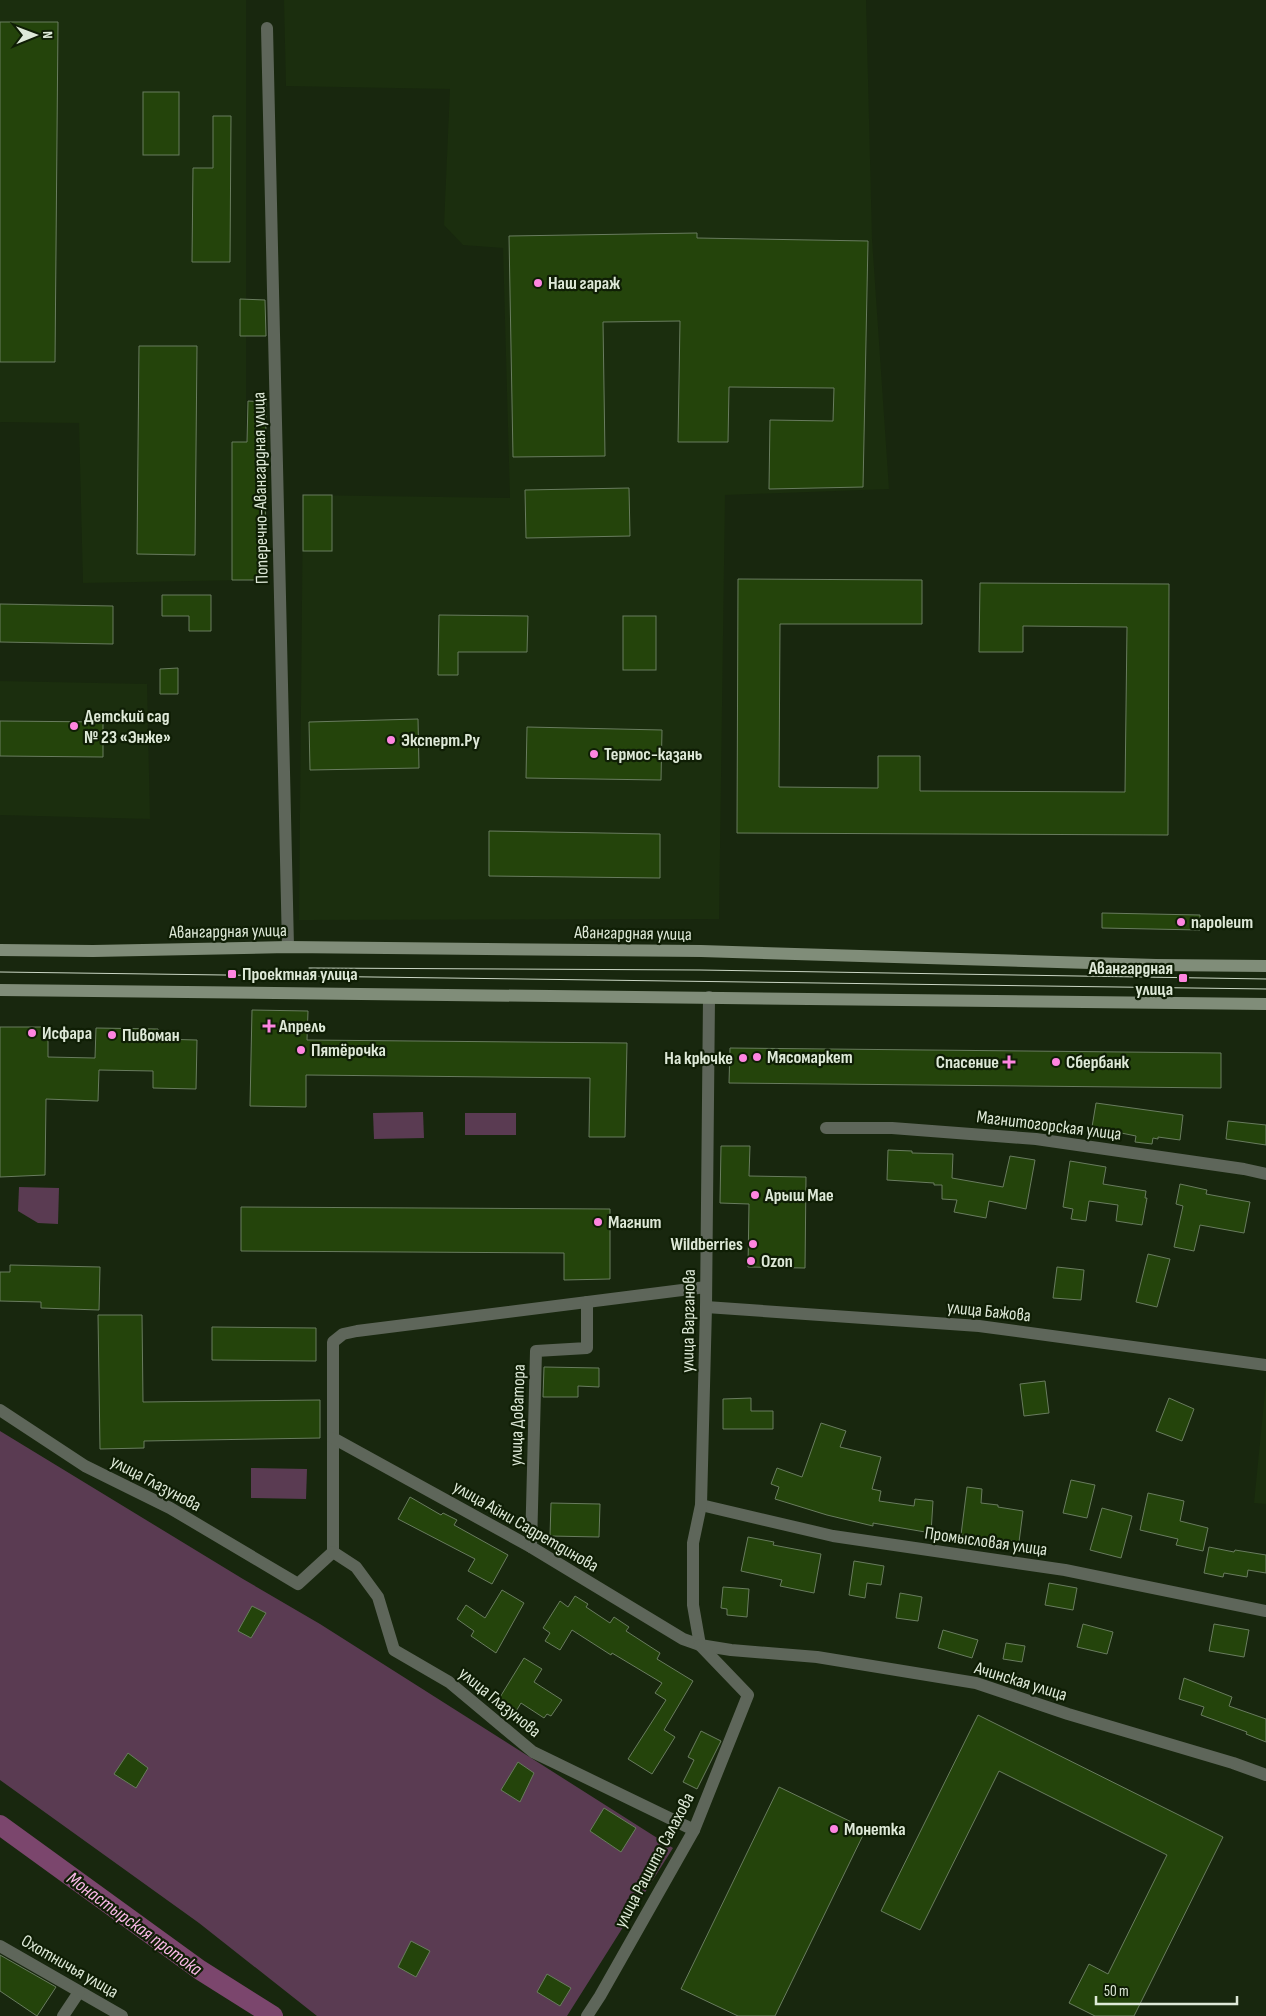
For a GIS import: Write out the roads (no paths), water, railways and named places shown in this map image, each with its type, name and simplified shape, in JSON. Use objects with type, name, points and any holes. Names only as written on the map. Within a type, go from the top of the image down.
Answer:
[{"type":"main road","name":"Авангардная улица","points":[[0,950],[92,951],[288,947],[701,951],[1266,966]]},
{"type":"main road","points":[[0,990],[1266,1004]]},
{"type":"street","name":"Поперечно-Авангардная улица","points":[[267,28],[288,947]]},
{"type":"street","name":"улица Варганова","points":[[700,1645],[693,1605],[693,1552],[701,1505],[706,1308],[709,997]]},
{"type":"street","name":"Магнитогорская улица","points":[[826,1128],[892,1128],[1036,1139],[1244,1169],[1266,1174]]},
{"type":"street","points":[[333,1552],[333,1342],[343,1334],[706,1287]]},
{"type":"street","name":"улица Доватора","points":[[531,1547],[536,1351],[587,1348],[587,1302]]},
{"type":"street","name":"улица Бажова","points":[[706,1308],[979,1326],[1266,1365]]},
{"type":"street","name":"улица Глазунова","points":[[0,1410],[85,1466],[170,1508],[298,1584],[333,1552],[356,1567],[378,1597],[394,1650],[449,1682],[533,1752],[694,1830]]},
{"type":"street","name":"улица Айни Садретдинова","points":[[333,1438],[531,1547],[665,1630],[700,1645]]},
{"type":"street","name":"Промысловая улица","points":[[701,1505],[833,1536],[1065,1570],[1266,1611]]},
{"type":"street","name":"Ачинская улица","points":[[700,1645],[731,1650],[816,1657],[976,1683],[1068,1714],[1216,1758],[1266,1775]]},
{"type":"street","name":"улица Рашита Салахова","points":[[587,2016],[694,1830],[748,1695],[700,1645]]},
{"type":"street","name":"Охотничья улица","points":[[0,1946],[122,2016]]},
{"type":"street","points":[[63,2016],[79,1992]]},
{"type":"waterway","name":"Монастырская протока","points":[[0,1825],[200,1970],[273,2016]]},
{"type":"tram line","points":[[309,968],[700,970],[1266,979]]},
{"type":"tram line","points":[[0,972],[1266,989]]},
{"type":"place","name":"Наш гараж","points":[[538,283]]},
{"type":"place","name":"Детский сад № 23 «Энже»","points":[[74,726]]},
{"type":"place","name":"Эксперт.Ру","points":[[391,740]]},
{"type":"place","name":"Термос-казань","points":[[594,754]]},
{"type":"place","name":"napoleum","points":[[1181,922]]},
{"type":"place","name":"Проектная улица","points":[[232,974]]},
{"type":"place","name":"Авангардная улица","points":[[1183,978]]},
{"type":"place","name":"Апрель","points":[[269,1026]]},
{"type":"place","name":"Исфара","points":[[32,1033]]},
{"type":"place","name":"Пивоман","points":[[112,1035]]},
{"type":"place","name":"Пятёрочка","points":[[301,1050]]},
{"type":"place","name":"Мясомаркет","points":[[757,1057]]},
{"type":"place","name":"На крючке","points":[[743,1058]]},
{"type":"place","name":"Спасение","points":[[1009,1062]]},
{"type":"place","name":"Сбербанк","points":[[1056,1062]]},
{"type":"place","name":"Арыш Мае","points":[[755,1195]]},
{"type":"place","name":"Магнит","points":[[598,1222]]},
{"type":"place","name":"Wildberries","points":[[753,1244]]},
{"type":"place","name":"Ozon","points":[[751,1261]]},
{"type":"place","name":"Монетка","points":[[834,1829]]}]
